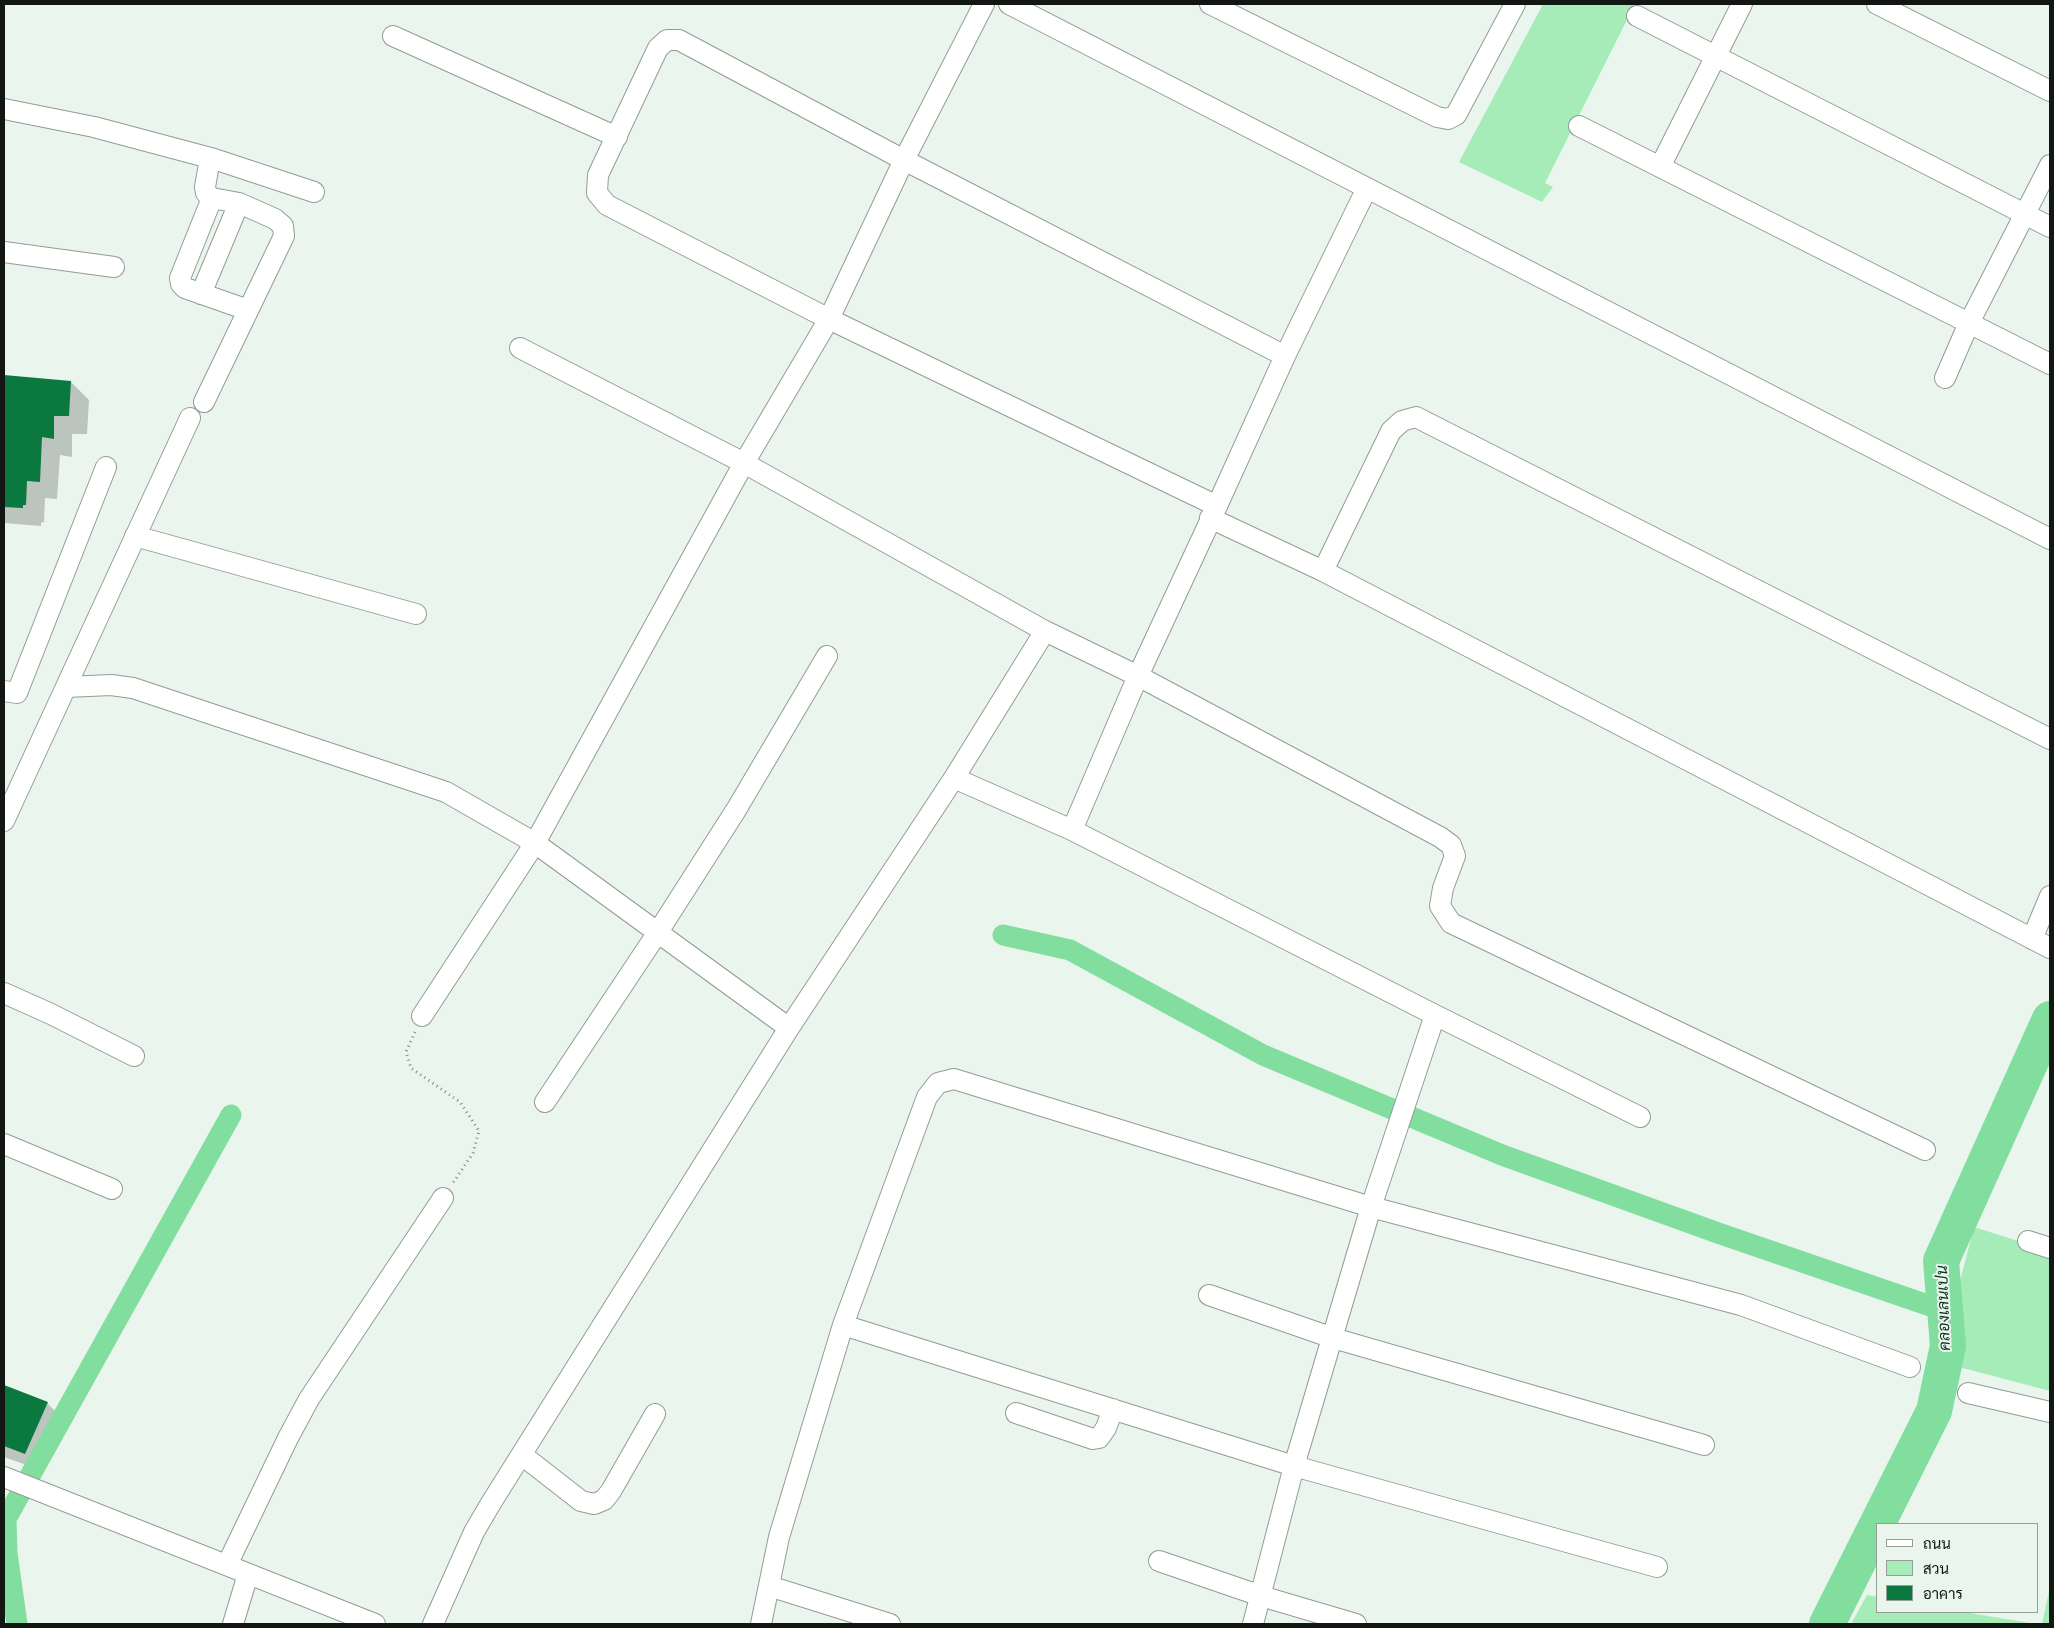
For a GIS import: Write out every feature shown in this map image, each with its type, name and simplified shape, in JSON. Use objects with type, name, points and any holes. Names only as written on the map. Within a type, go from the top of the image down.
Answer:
[{"type":"street","points":[[422,1016],[535,843],[744,464],[829,319],[904,160],[984,4]]},
{"type":"street","points":[[1009,4],[2050,539]]},
{"type":"street","points":[[1210,4],[1437,117],[1448,119],[1456,115],[1516,4]]},
{"type":"street","points":[[1660,168],[1742,4]]},
{"type":"street","points":[[1876,4],[2050,92]]},
{"type":"street","points":[[1637,16],[2050,227]]},
{"type":"street","points":[[393,36],[617,138]]},
{"type":"street","points":[[1285,356],[904,160],[679,40],[667,40],[658,48],[598,175],[597,193],[607,205],[829,319],[1214,512],[1323,571],[2044,945],[2050,896]]},
{"type":"street","points":[[4,109],[94,127],[210,158],[314,192]]},
{"type":"street","points":[[1579,126],[2050,364]]},
{"type":"street","points":[[204,402],[284,236],[283,226],[275,219],[239,204],[212,198],[206,192],[205,187],[210,158]]},
{"type":"street","points":[[1945,378],[1969,323],[2050,165]]},
{"type":"street","points":[[1072,830],[1138,676],[1285,356],[1367,188]]},
{"type":"street","points":[[212,198],[180,278],[185,288],[248,310]]},
{"type":"street","points":[[201,294],[239,204]]},
{"type":"street","points":[[4,252],[114,267]]},
{"type":"street","points":[[520,348],[744,464],[1045,631],[1138,676],[1440,837],[1451,846],[1455,856],[1442,888],[1440,906],[1451,923],[1925,1150]]},
{"type":"street","points":[[1323,571],[1391,431],[1402,421],[1416,417],[2050,739]]},
{"type":"street","points":[[4,821],[190,418]]},
{"type":"street","points":[[4,692],[17,693],[106,466]]},
{"type":"street","points":[[135,536],[416,614]]},
{"type":"street","points":[[433,1624],[474,1532],[790,1028],[954,778],[1045,631]]},
{"type":"street","points":[[545,1102],[658,932],[736,810],[827,656]]},
{"type":"street","points":[[66,688],[111,685],[132,688],[446,792],[535,843],[790,1028]]},
{"type":"street","points":[[954,778],[1072,830],[1434,1015],[1640,1117]]},
{"type":"street","points":[[4,993],[51,1014],[134,1056]]},
{"type":"street","points":[[1253,1624],[1294,1466],[1371,1207],[1434,1015]]},
{"type":"street","points":[[762,1624],[779,1537],[843,1325],[927,1097],[938,1082],[954,1079],[1371,1207],[1741,1306],[1910,1367]]},
{"type":"street","points":[[4,1144],[112,1189]]},
{"type":"street","points":[[227,1565],[288,1438],[309,1399],[443,1198]]},
{"type":"street","points":[[2028,1241],[2050,1248]]},
{"type":"street","points":[[1209,1295],[1333,1338],[1704,1445]]},
{"type":"street","points":[[843,1325],[1294,1466],[1656,1567]]},
{"type":"street","points":[[1968,1393],[2050,1412]]},
{"type":"street","points":[[1016,1413],[1093,1439],[1099,1438],[1106,1428],[1113,1410]]},
{"type":"street","points":[[522,1455],[581,1501],[594,1504],[604,1500],[611,1491],[655,1414]]},
{"type":"street","points":[[4,1477],[375,1624]]},
{"type":"street","points":[[1159,1562],[1261,1596],[1356,1624]]},
{"type":"street","points":[[233,1624],[248,1574]]},
{"type":"street","points":[[769,1586],[890,1624]]},
{"type":"path","points":[[422,1016],[406,1052],[411,1068],[460,1102],[479,1131],[473,1153],[443,1198]]},
{"type":"green space","points":[[1543,4],[1635,4],[1545,183],[1553,187],[1542,202],[1459,162]]},
{"type":"green space","points":[[1974,1227],[2050,1251],[2050,1391],[1959,1367],[1957,1293]]},
{"type":"green space","points":[[2050,1587],[2050,1624],[2042,1624]]},
{"type":"green space","points":[[1867,1595],[1876,1597],[1876,1613],[1970,1613],[2036,1624],[1851,1624]]},
{"type":"building","points":[[4,375],[71,381],[69,416],[54,416],[54,439],[42,437],[40,482],[27,481],[26,505],[23,505],[23,508],[4,507]]},
{"type":"building","points":[[4,1385],[48,1402],[25,1454],[4,1446]]},
{"type":"waterway","points":[[1003,935],[1070,950],[1263,1055],[1502,1155],[1718,1233],[1945,1311]]},
{"type":"waterway","name":"คลองเลนเปน","points":[[1878,1523],[1934,1411],[1948,1346],[1941,1261],[2050,1019]]},
{"type":"waterway","points":[[17,1624],[7,1553],[6,1519],[231,1115]]},
{"type":"waterway","name":"คลองเลนเปน","points":[[1827,1624],[1876,1526]]}]
